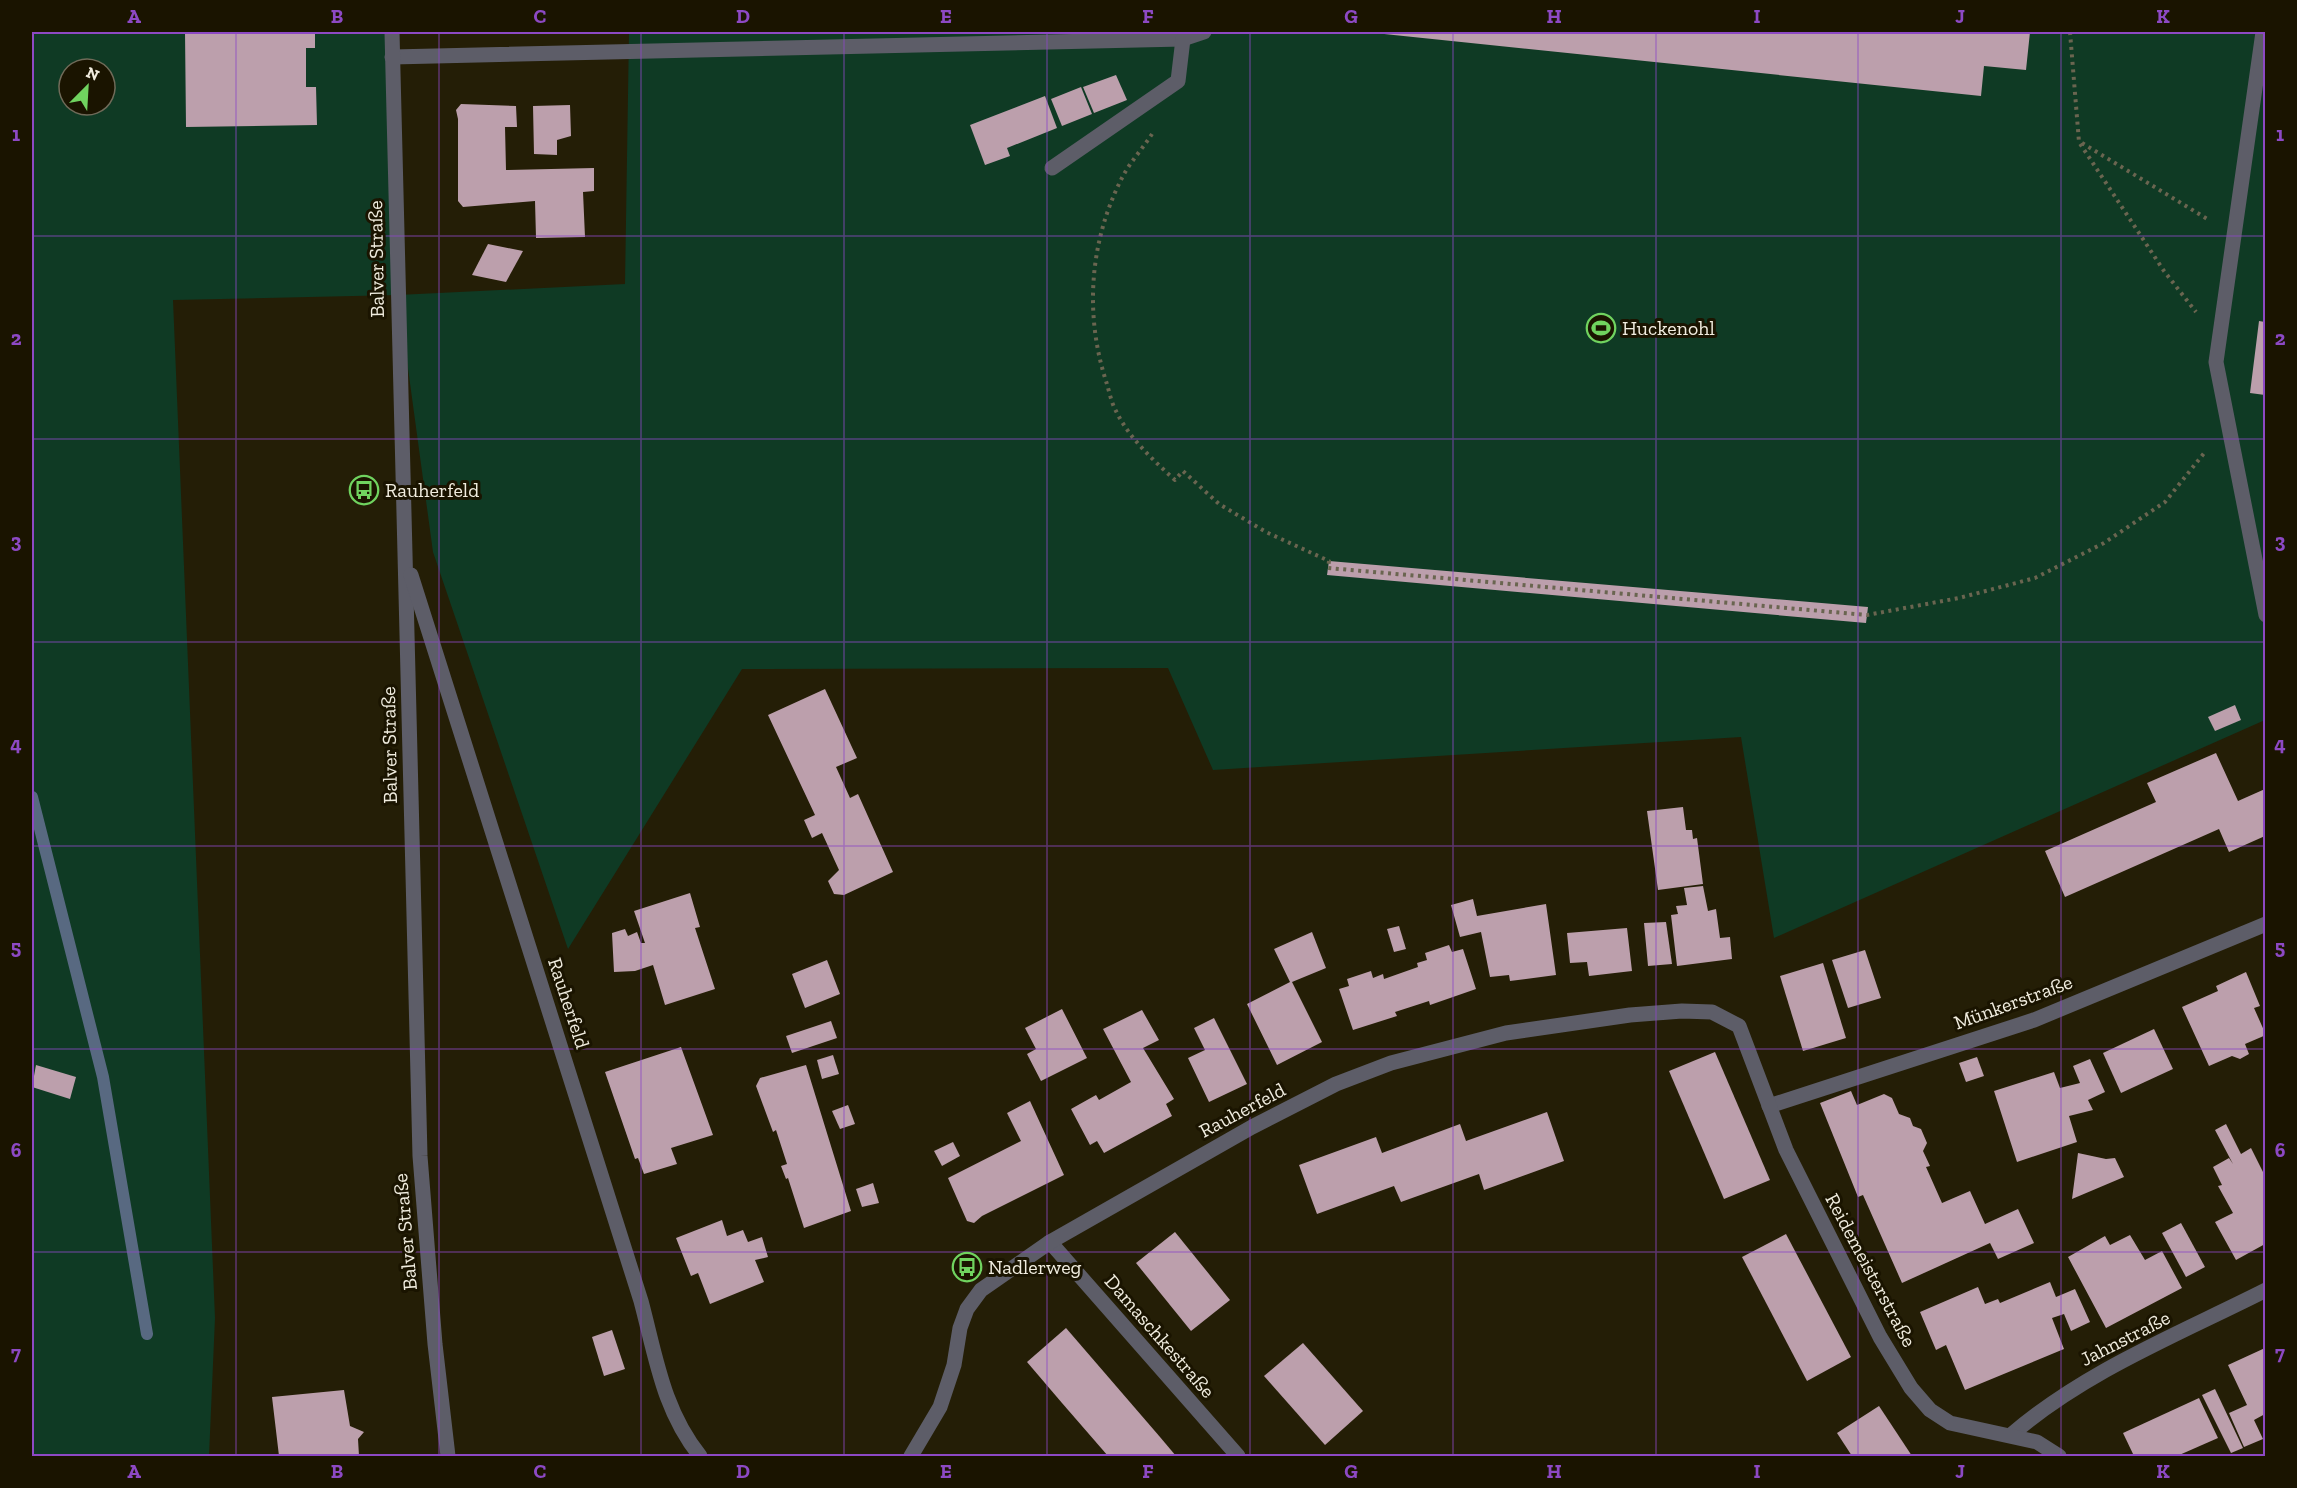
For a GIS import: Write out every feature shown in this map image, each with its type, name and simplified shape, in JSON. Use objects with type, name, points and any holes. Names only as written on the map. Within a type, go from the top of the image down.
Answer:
[{"type":"street","name":"Balver Straße","points":[[392,32],[420,1156],[435,1344],[448,1456]]},
{"type":"street","points":[[392,57],[1183,39],[1204,32]]},
{"type":"street","points":[[2263,32],[2216,362],[2265,615]]},
{"type":"street","points":[[1052,168],[1178,81],[1183,39]]},
{"type":"street","name":"Rauherfeld","points":[[406,558],[641,1301],[667,1399],[681,1433],[700,1456]]},
{"type":"street","name":"Münkerstraße","points":[[1769,1106],[2034,1020],[2265,924]]},
{"type":"street","name":"Rauherfeld","points":[[911,1456],[940,1407],[954,1365],[960,1328],[967,1309],[981,1290],[1050,1242],[1252,1127],[1336,1084],[1391,1063],[1506,1033],[1630,1015],[1702,1011],[1712,1012],[1729,1019]]},
{"type":"street","name":"Reidemeisterstraße","points":[[1729,1019],[1739,1026],[1786,1150],[1845,1271],[1880,1337],[1911,1388],[1930,1410],[1950,1423],[2037,1442],[2059,1456]]},
{"type":"street","name":"Damaschkestraße","points":[[1050,1242],[1238,1456]]},
{"type":"street","name":"Jahnstraße","points":[[2011,1435],[2042,1408],[2083,1382],[2265,1290]]},
{"type":"path","points":[[2070,32],[2079,142],[2164,271],[2198,314]]},
{"type":"path","points":[[1153,132],[1124,176],[1105,221],[1094,268],[1092,317],[1101,365],[1115,411],[1145,453],[1175,480],[1183,471],[1219,504],[1266,532],[1329,561],[1328,568],[1867,615],[1959,598],[2035,578],[2104,543],[2165,502],[2195,467],[2228,418]]},
{"type":"path","points":[[2079,142],[2234,235]]},
{"type":"path","points":[[1867,615],[1868,607]]},
{"type":"green space","points":[[32,32],[392,32],[398,295],[173,300],[215,1318],[209,1456],[32,1456]]},
{"type":"green space","points":[[629,32],[2265,32],[2265,720],[1774,938],[1741,737],[1213,770],[1168,668],[742,669],[568,949],[433,552],[398,295],[625,284]]},
{"type":"building","points":[[185,32],[315,32],[315,48],[306,48],[306,87],[316,87],[317,125],[186,127]]},
{"type":"building","points":[[1365,32],[2030,32],[2026,70],[1984,66],[1981,96]]},
{"type":"building","points":[[1116,75],[1127,100],[1094,113],[1083,87]]},
{"type":"building","points":[[1081,87],[1092,114],[1062,126],[1051,99]]},
{"type":"building","points":[[1045,96],[1057,128],[1007,148],[1010,156],[985,165],[970,125]]},
{"type":"building","points":[[461,104],[516,106],[517,127],[505,127],[506,170],[594,168],[594,191],[583,192],[585,237],[536,238],[535,201],[463,207],[458,201],[458,119],[456,110]]},
{"type":"building","points":[[570,105],[571,136],[557,140],[557,155],[534,154],[533,106]]},
{"type":"building","points":[[488,244],[523,251],[506,282],[472,275]]},
{"type":"building","points":[[2259,321],[2265,322],[2265,395],[2250,393]]},
{"type":"building","points":[[1329,561],[1868,607],[1866,623],[1327,575]]},
{"type":"building","points":[[825,689],[857,758],[836,767],[850,798],[858,794],[893,872],[844,895],[834,894],[828,881],[839,870],[822,833],[812,838],[804,820],[815,815],[768,715]]},
{"type":"building","points":[[2235,705],[2241,720],[2215,731],[2208,717]]},
{"type":"building","points":[[2216,753],[2238,801],[2265,789],[2265,836],[2229,852],[2219,829],[2065,897],[2045,851],[2156,802],[2147,783]]},
{"type":"building","points":[[1683,807],[1686,830],[1692,830],[1693,839],[1697,838],[1703,884],[1658,890],[1647,811]]},
{"type":"building","points":[[1703,886],[1708,911],[1716,909],[1720,938],[1730,937],[1732,959],[1677,966],[1671,915],[1678,914],[1676,906],[1687,905],[1684,888]]},
{"type":"building","points":[[690,893],[700,927],[695,928],[715,989],[665,1005],[653,965],[635,971],[614,972],[612,933],[625,929],[628,936],[637,932],[641,943],[645,943],[634,911]]},
{"type":"building","points":[[1473,899],[1477,916],[1546,904],[1556,975],[1510,981],[1509,975],[1490,977],[1481,932],[1460,937],[1451,905]]},
{"type":"building","points":[[1666,922],[1672,964],[1648,966],[1644,923]]},
{"type":"building","points":[[1399,926],[1406,949],[1394,952],[1387,929]]},
{"type":"building","points":[[1627,928],[1632,971],[1589,976],[1587,962],[1570,963],[1567,933]]},
{"type":"building","points":[[1312,932],[1326,968],[1292,982],[1322,1042],[1277,1065],[1247,1004],[1290,982],[1274,949]]},
{"type":"building","points":[[1449,945],[1452,952],[1463,949],[1476,989],[1430,1005],[1429,1001],[1395,1012],[1397,1016],[1353,1030],[1339,989],[1349,986],[1347,979],[1371,971],[1373,978],[1383,974],[1384,979],[1418,967],[1417,963],[1427,960],[1425,953]]},
{"type":"building","points":[[1865,950],[1881,998],[1848,1008],[1832,960]]},
{"type":"building","points":[[827,960],[840,994],[805,1008],[792,974]]},
{"type":"building","points":[[1823,963],[1846,1038],[1803,1051],[1780,976]]},
{"type":"building","points":[[2246,972],[2260,1006],[2254,1008],[2266,1035],[2245,1044],[2249,1054],[2240,1059],[2232,1056],[2209,1066],[2182,1007],[2218,991],[2216,986]]},
{"type":"building","points":[[1062,1009],[1087,1058],[1041,1081],[1027,1054],[1036,1049],[1025,1028]]},
{"type":"building","points":[[1142,1010],[1159,1040],[1143,1048],[1174,1099],[1166,1104],[1172,1116],[1104,1153],[1097,1141],[1090,1145],[1071,1109],[1096,1095],[1099,1100],[1131,1082],[1103,1029]]},
{"type":"building","points":[[1214,1018],[1247,1084],[1209,1102],[1188,1058],[1205,1050],[1194,1028]]},
{"type":"building","points":[[831,1021],[837,1038],[792,1053],[786,1036]]},
{"type":"building","points":[[2154,1029],[2173,1069],[2121,1093],[2103,1053]]},
{"type":"building","points":[[681,1047],[713,1135],[671,1148],[677,1164],[644,1174],[638,1158],[635,1159],[605,1072]]},
{"type":"building","points":[[1715,1052],[1770,1180],[1724,1199],[1669,1071]]},
{"type":"building","points":[[833,1055],[839,1074],[822,1079],[817,1060]]},
{"type":"building","points":[[1977,1057],[1984,1076],[1966,1082],[1959,1063]]},
{"type":"building","points":[[2090,1059],[2105,1092],[2088,1100],[2093,1110],[2069,1116],[2077,1142],[2017,1162],[1994,1091],[2054,1072],[2060,1088],[2080,1083],[2073,1066]]},
{"type":"building","points":[[36,1065],[76,1077],[70,1099],[32,1087]]},
{"type":"building","points":[[806,1065],[851,1211],[804,1228],[788,1178],[786,1179],[781,1166],[787,1164],[776,1130],[773,1132],[756,1086],[760,1078]]},
{"type":"building","points":[[1851,1091],[1857,1105],[1884,1094],[1892,1098],[1899,1114],[1910,1118],[1913,1126],[1921,1129],[1927,1143],[1923,1151],[1930,1166],[1926,1167],[1942,1203],[1970,1191],[1985,1224],[2018,1209],[2034,1243],[1998,1259],[1990,1243],[1902,1283],[1863,1195],[1858,1197],[1820,1103]]},
{"type":"building","points":[[1030,1101],[1064,1175],[982,1216],[974,1223],[967,1221],[948,1178],[1021,1141],[1007,1113]]},
{"type":"building","points":[[848,1105],[855,1124],[840,1129],[832,1111]]},
{"type":"building","points":[[1547,1112],[1564,1161],[1484,1190],[1479,1174],[1401,1202],[1394,1186],[1317,1214],[1299,1165],[1376,1137],[1382,1153],[1460,1124],[1466,1141]]},
{"type":"building","points":[[2226,1124],[2241,1154],[2251,1148],[2265,1176],[2265,1244],[2236,1260],[2215,1222],[2233,1213],[2218,1186],[2222,1185],[2213,1167],[2229,1158],[2233,1164],[2215,1130]]},
{"type":"building","points":[[953,1142],[960,1156],[942,1166],[934,1151]]},
{"type":"building","points":[[2078,1153],[2106,1159],[2115,1158],[2124,1177],[2072,1199]]},
{"type":"building","points":[[873,1183],[879,1203],[862,1207],[856,1189]]},
{"type":"building","points":[[722,1220],[727,1236],[743,1230],[748,1242],[762,1237],[768,1257],[755,1260],[764,1282],[710,1304],[698,1273],[691,1276],[676,1238]]},
{"type":"building","points":[[2181,1223],[2205,1267],[2186,1277],[2162,1233]]},
{"type":"building","points":[[1175,1232],[1230,1300],[1191,1331],[1136,1263]]},
{"type":"building","points":[[1786,1234],[1851,1357],[1807,1381],[1742,1257]]},
{"type":"building","points":[[2130,1235],[2145,1260],[2162,1251],[2182,1288],[2106,1328],[2068,1257],[2105,1236],[2110,1245]]},
{"type":"building","points":[[2050,1282],[2056,1297],[2075,1289],[2090,1322],[2071,1331],[2064,1314],[2052,1318],[2064,1349],[1965,1390],[1946,1345],[1936,1350],[1920,1312],[1978,1287],[1985,1304],[1998,1299],[2000,1303]]},
{"type":"building","points":[[1066,1328],[1176,1456],[1108,1456],[1062,1403],[1027,1362]]},
{"type":"building","points":[[612,1330],[625,1369],[604,1376],[592,1337]]},
{"type":"building","points":[[1303,1343],[1363,1411],[1325,1445],[1264,1376]]},
{"type":"building","points":[[2265,1348],[2265,1414],[2254,1420],[2263,1439],[2244,1447],[2229,1413],[2247,1405],[2228,1365]]},
{"type":"building","points":[[2215,1389],[2243,1448],[2231,1453],[2202,1395]]},
{"type":"building","points":[[344,1390],[350,1426],[364,1432],[358,1439],[359,1456],[279,1456],[272,1397]]},
{"type":"building","points":[[2199,1398],[2218,1438],[2177,1456],[2134,1456],[2123,1433]]},
{"type":"building","points":[[1879,1406],[1912,1456],[1852,1456],[1837,1433]]},
{"type":"waterway","points":[[32,797],[103,1077],[147,1334]]},
{"type":"place","name":"Huckenohl","points":[[1601,328]]},
{"type":"place","name":"Rauherfeld","points":[[364,490]]},
{"type":"place","name":"Nadlerweg","points":[[967,1267]]}]
